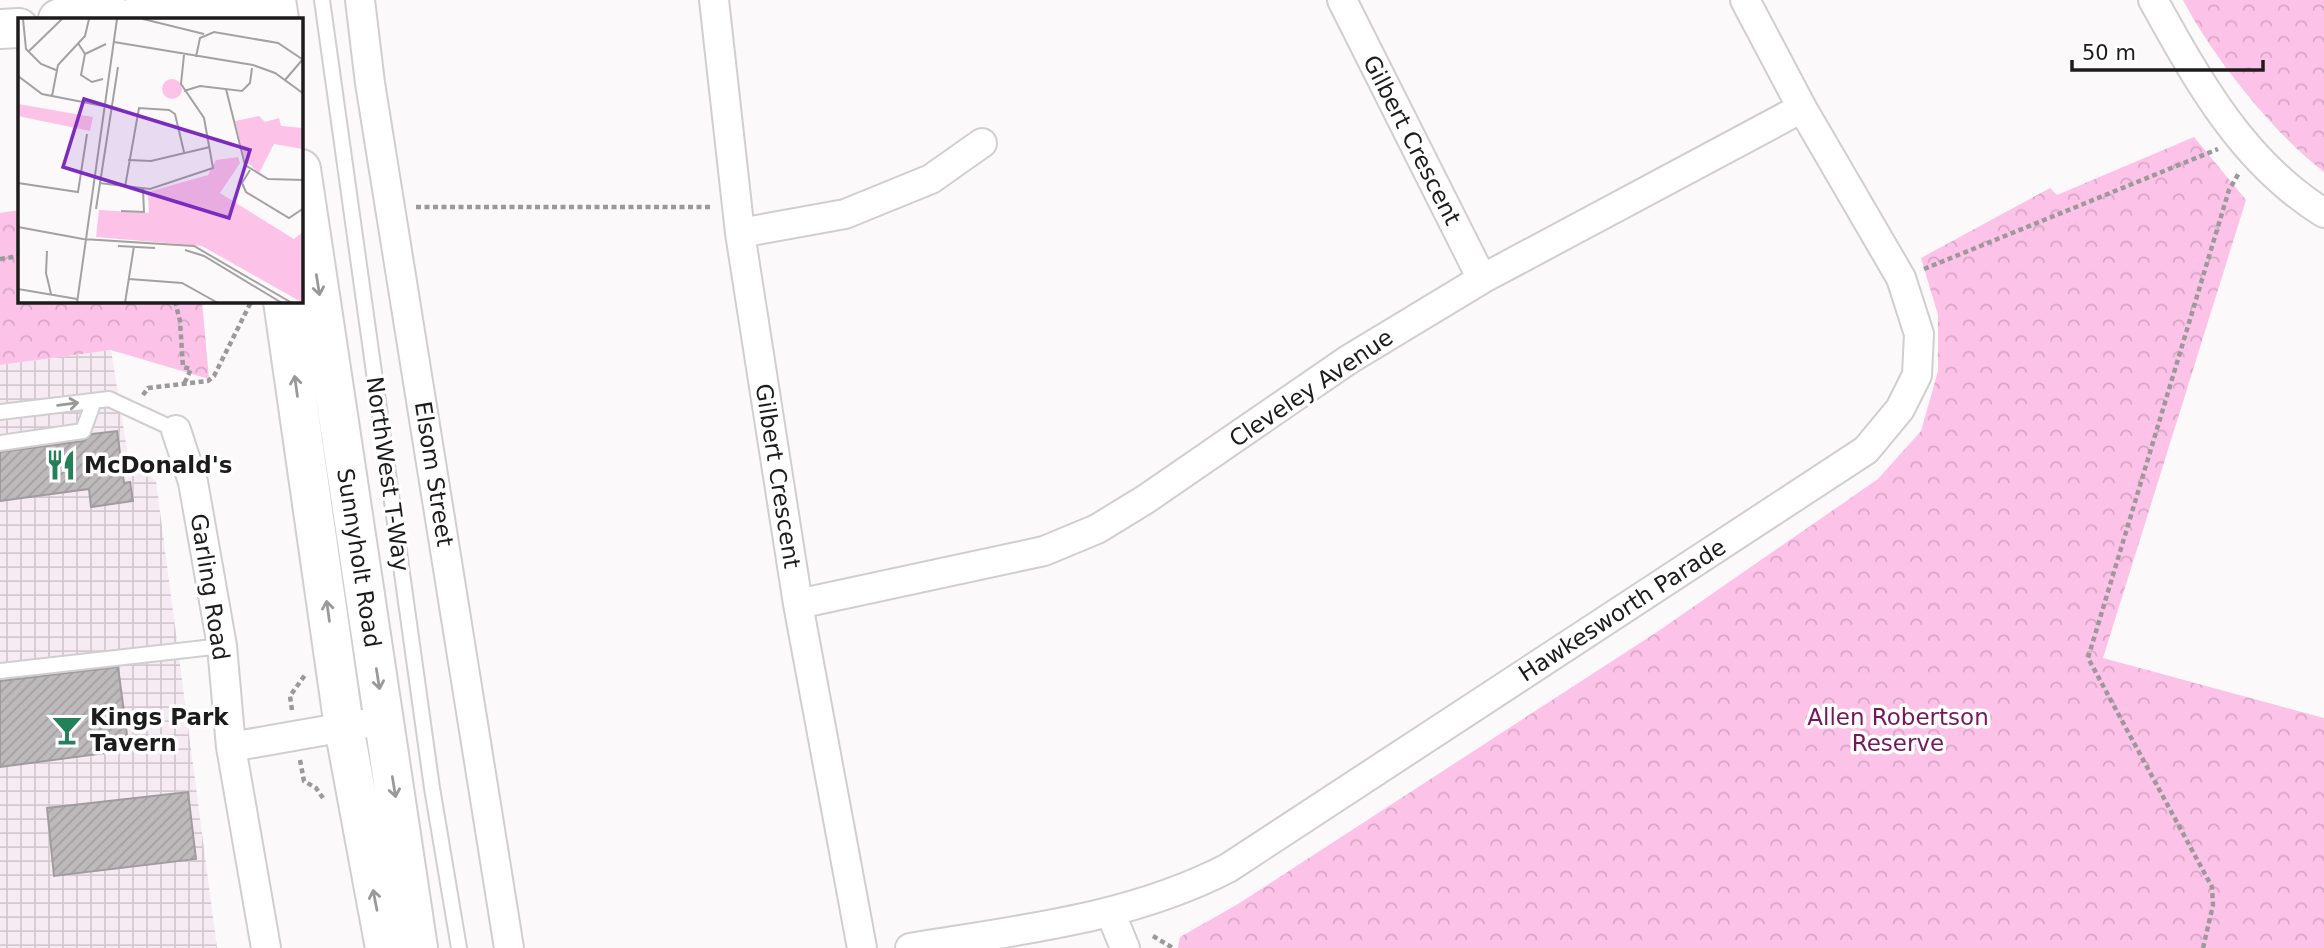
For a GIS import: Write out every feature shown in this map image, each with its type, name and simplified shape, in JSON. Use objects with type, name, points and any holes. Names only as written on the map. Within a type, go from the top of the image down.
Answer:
[{"type":"main road","points":[[60,18],[105,0]]},
{"type":"main road","points":[[141,18],[277,9]]},
{"type":"main road","points":[[0,29],[18,28]]},
{"type":"main road","name":"Sunnyholt Road","points":[[303,182],[418,948]]},
{"type":"main road","name":"Sunnyholt Road","points":[[283,303],[344,727],[385,948]]},
{"type":"street","name":"Elsom Street","points":[[360,0],[390,207],[509,948]]},
{"type":"street","name":"Gilbert Crescent","points":[[714,0],[739,220],[797,604],[862,948]]},
{"type":"street","name":"Gilbert Crescent","points":[[1342,0],[1482,279]]},
{"type":"street","name":"Hawkesworth Parade","points":[[910,948],[1111,914],[1195,885],[1228,868],[1866,450],[1900,409],[1917,374],[1919,334],[1901,278],[1802,108],[1745,0]]},
{"type":"street","points":[[2153,0],[2216,109],[2265,166],[2324,213]]},
{"type":"street","name":"Cleveley Avenue","points":[[797,604],[1044,551],[1097,529],[1146,499],[1348,360],[1482,279],[1802,108]]},
{"type":"street","points":[[739,220],[845,214],[930,179],[982,143]]},
{"type":"street","name":"Garling Road","points":[[176,430],[193,482],[222,646],[231,747],[266,948]]},
{"type":"street","points":[[231,747],[383,719]]},
{"type":"street","points":[[1111,914],[1125,948]]},
{"type":"lane","name":"NorthWest T-Way","points":[[322,0],[432,789],[459,948]]},
{"type":"lane","points":[[0,412],[109,400],[176,430]]},
{"type":"lane","points":[[0,443],[83,431],[94,401]]},
{"type":"lane","points":[[0,671],[222,646]]},
{"type":"path","points":[[1901,278],[2246,145]]},
{"type":"path","points":[[2203,948],[2213,905],[2212,887],[2088,658],[2229,190],[2246,145]]},
{"type":"path","points":[[390,207],[739,220]]},
{"type":"path","points":[[0,259],[18,256]]},
{"type":"path","points":[[176,303],[180,321],[183,367],[191,369],[184,384],[208,381],[214,376],[251,303]]},
{"type":"path","points":[[1153,936],[1173,948]]},
{"type":"shaded area","points":[[111,350],[128,456],[156,481],[217,948],[0,948],[0,365]]},
{"type":"green space","points":[[2183,0],[2324,0],[2324,172],[2285,137],[2246,93],[2210,45]]},
{"type":"green space","name":"Allen Robertson Reserve","points":[[2194,137],[2246,200],[2103,658],[2324,718],[2324,948],[1178,948],[1180,937],[1238,904],[1657,632],[1878,479],[1921,431],[1938,371],[1938,315],[1921,258],[2050,188],[2057,195]]},
{"type":"green space","points":[[18,210],[18,303],[202,303],[209,379],[111,350],[0,365],[0,213]]},
{"type":"building","name":"McDonald's","points":[[117,431],[124,483],[130,482],[133,501],[91,507],[89,489],[0,501],[0,452],[84,441],[92,434]]},
{"type":"building","points":[[118,667],[129,750],[0,767],[0,681]]},
{"type":"building","points":[[188,792],[196,859],[54,876],[47,808]]},
{"type":"place","name":"McDonald's","points":[[61,465]]},
{"type":"place","name":"Kings Park Tavern","points":[[67,730]]}]
